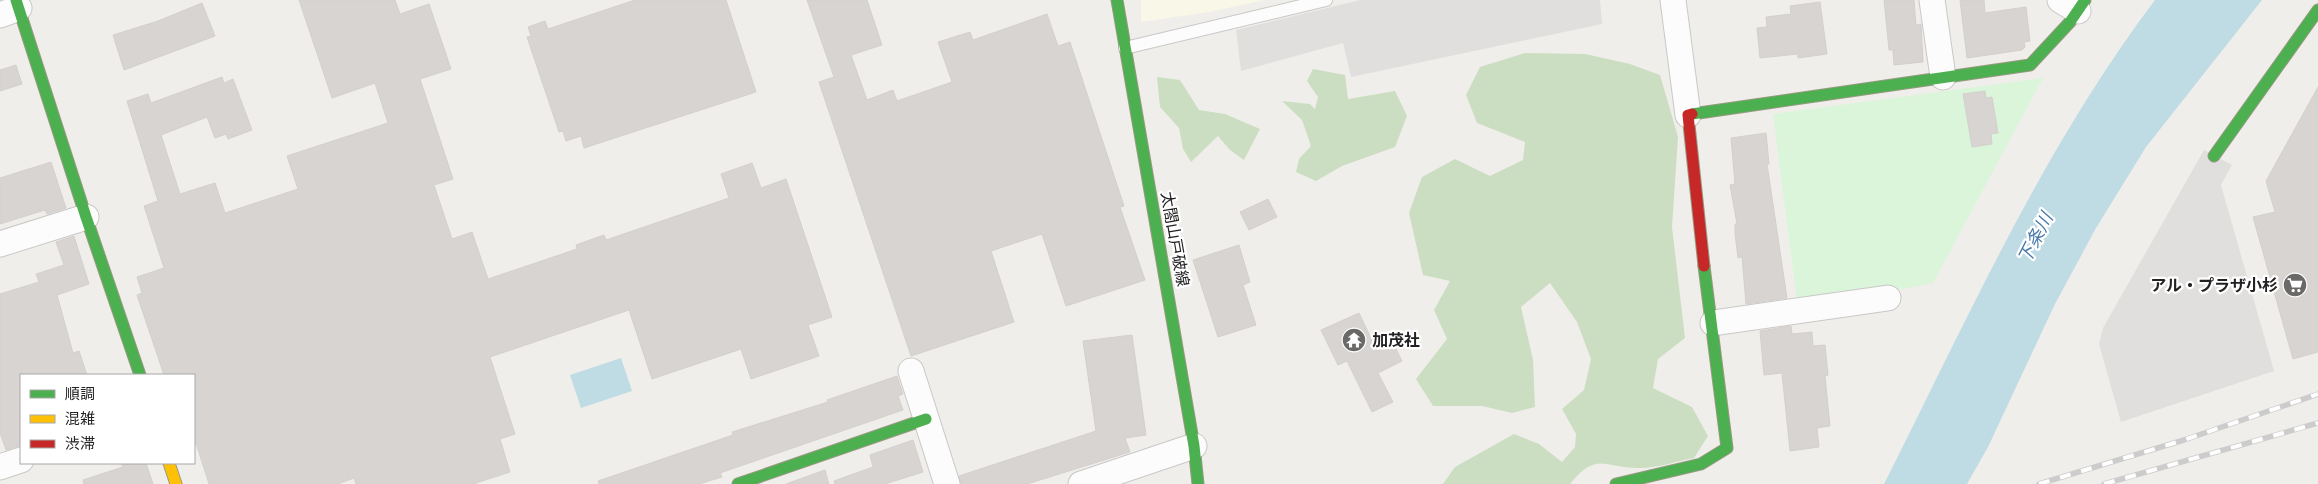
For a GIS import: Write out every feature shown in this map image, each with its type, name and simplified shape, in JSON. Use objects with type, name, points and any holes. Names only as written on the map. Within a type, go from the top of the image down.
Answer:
[{"type":"street","name":"太閤山戸破線","points":[[1117,0],[1194,446],[1198,484]]},
{"type":"street","points":[[1616,484],[1701,464],[1727,448],[1699,224],[1688,114],[1672,0]]},
{"type":"street","points":[[1932,0],[1942,77]]},
{"type":"street","points":[[1688,114],[1882,88],[1942,77],[2030,65],[2070,22],[2074,4]]},
{"type":"street","points":[[12,8],[140,374]]},
{"type":"street","points":[[2214,156],[2318,10]]},
{"type":"street","points":[[0,244],[86,217]]},
{"type":"street","points":[[1713,324],[1888,298]]},
{"type":"street","points":[[911,371],[947,484]]},
{"type":"street","points":[[738,484],[926,419]]},
{"type":"street","points":[[1081,484],[1194,446]]},
{"type":"street","points":[[169,464],[176,484]]},
{"type":"lane","points":[[1125,48],[1326,0]]},
{"type":"shaded area","points":[[1141,0],[1265,0],[1209,12],[1141,22]]},
{"type":"shaded area","points":[[1360,0],[1600,0],[1602,24],[1351,77],[1343,43],[1241,71],[1236,30]]},
{"type":"shaded area","points":[[2204,150],[2232,165],[2221,185],[2274,371],[2121,422],[2099,344],[2103,328]]},
{"type":"green space","points":[[1525,53],[1585,54],[1630,64],[1660,75],[1678,137],[1672,227],[1685,338],[1658,359],[1653,388],[1692,407],[1708,436],[1694,458],[1647,468],[1595,464],[1588,467],[1570,484],[1443,484],[1455,467],[1514,434],[1539,444],[1562,462],[1575,447],[1576,434],[1562,409],[1584,390],[1591,359],[1577,322],[1550,283],[1521,307],[1533,360],[1535,407],[1512,413],[1482,406],[1433,406],[1416,379],[1447,339],[1434,310],[1450,281],[1423,275],[1409,213],[1422,177],[1455,159],[1490,176],[1523,160],[1525,142],[1477,123],[1466,95],[1480,67]]},
{"type":"green space","points":[[1313,69],[1345,75],[1348,99],[1395,91],[1407,116],[1395,147],[1342,166],[1316,181],[1296,172],[1299,159],[1311,146],[1302,120],[1282,101],[1310,104],[1315,109],[1318,97],[1307,81]]},
{"type":"green space","points":[[1157,77],[1180,80],[1199,110],[1225,114],[1260,129],[1244,160],[1230,150],[1218,136],[1191,162],[1183,149],[1179,128],[1160,107]]},
{"type":"green space","points":[[2043,78],[1933,283],[1909,288],[1797,302],[1773,114]]},
{"type":"water","name":"下条川","points":[[2155,0],[2262,0],[2146,147],[2096,228],[2055,304],[1988,447],[1967,484],[1884,484],[1977,298],[2042,175],[2077,115]]},
{"type":"water","points":[[621,358],[632,391],[581,408],[570,375]]},
{"type":"building","points":[[299,0],[395,0],[400,14],[429,4],[451,69],[420,79],[453,179],[434,185],[452,239],[472,232],[488,279],[577,249],[576,245],[604,235],[606,240],[729,198],[721,174],[752,163],[761,188],[786,179],[832,317],[808,325],[819,356],[751,379],[741,349],[652,379],[629,310],[490,357],[515,434],[500,439],[510,472],[473,484],[356,484],[354,478],[338,484],[209,484],[195,440],[195,374],[164,374],[137,295],[142,293],[137,277],[164,268],[144,206],[158,201],[127,101],[148,94],[151,103],[222,77],[224,83],[233,79],[252,130],[228,139],[226,134],[215,138],[207,117],[161,135],[180,194],[215,183],[225,213],[298,189],[287,156],[388,123],[375,83],[332,98]]},
{"type":"building","points":[[635,0],[726,0],[756,92],[584,148],[581,136],[566,141],[563,131],[559,132],[527,37],[531,36],[528,27],[545,21],[548,29]]},
{"type":"building","points":[[807,0],[867,0],[882,45],[851,55],[867,100],[893,90],[897,101],[952,82],[938,42],[970,32],[973,40],[1047,14],[1058,46],[1070,42],[1124,206],[1120,207],[1145,280],[1066,306],[1042,234],[991,251],[1014,322],[911,356],[819,82],[834,77]]},
{"type":"building","points":[[1884,0],[1914,0],[1916,25],[1921,24],[1923,62],[1894,65],[1893,50],[1889,50]]},
{"type":"building","points":[[1960,0],[1984,0],[1985,13],[2026,7],[2030,41],[2024,42],[2025,47],[2022,50],[1967,58]]},
{"type":"building","points":[[1820,2],[1827,54],[1798,58],[1798,54],[1760,58],[1757,28],[1767,27],[1766,17],[1791,14],[1790,6]]},
{"type":"building","points":[[202,3],[215,36],[124,70],[113,35],[158,21]]},
{"type":"building","points":[[16,65],[22,84],[0,91],[0,70]]},
{"type":"building","name":"アル・プラザ小杉","points":[[2318,87],[2318,352],[2293,359],[2253,217],[2275,212],[2266,181]]},
{"type":"building","points":[[1985,91],[1986,98],[1992,97],[1998,133],[1991,134],[1992,144],[1972,147],[1963,94]]},
{"type":"building","points":[[1766,133],[1769,164],[1767,164],[1787,298],[1746,304],[1742,257],[1738,258],[1735,234],[1735,224],[1737,224],[1730,185],[1735,184],[1731,138]]},
{"type":"building","points":[[51,162],[66,208],[47,214],[45,210],[0,224],[0,178]]},
{"type":"building","points":[[1268,199],[1277,217],[1249,230],[1240,212]]},
{"type":"building","points":[[74,236],[89,284],[57,295],[73,353],[79,351],[87,374],[20,374],[20,445],[6,450],[0,433],[0,294],[39,282],[36,274],[64,265],[56,242]]},
{"type":"building","points":[[1239,245],[1250,282],[1243,285],[1256,325],[1218,337],[1193,260]]},
{"type":"building","points":[[1359,313],[1377,351],[1393,343],[1402,361],[1378,373],[1393,402],[1372,412],[1347,361],[1338,365],[1321,330]]},
{"type":"building","points":[[1791,326],[1792,334],[1812,332],[1813,346],[1825,345],[1828,375],[1825,376],[1830,426],[1817,428],[1819,447],[1790,451],[1782,373],[1764,375],[1760,331]]},
{"type":"building","points":[[1132,335],[1146,435],[1125,438],[1130,452],[1027,484],[961,484],[959,476],[1096,431],[1083,341]]},
{"type":"building","points":[[897,376],[903,394],[898,396],[903,410],[720,473],[722,477],[699,484],[599,484],[598,481],[733,435],[732,432],[828,402],[827,400]]},
{"type":"building","points":[[913,440],[923,472],[885,484],[835,484],[834,481],[873,467],[870,455]]},
{"type":"building","points":[[122,464],[146,464],[153,484],[84,484],[83,480],[123,467]]},
{"type":"building","points":[[825,470],[829,484],[786,484]]},
{"type":"railway","points":[[2039,484],[2184,440],[2318,394]]},
{"type":"railway","points":[[2104,484],[2318,423]]},
{"type":"traffic: fast","points":[[16,0],[86,217],[140,374]]},
{"type":"traffic: fast","points":[[1117,0],[1194,446],[1198,484]]},
{"type":"traffic: fast","points":[[1692,114],[2030,65],[2070,22],[2085,0]]},
{"type":"traffic: fast","points":[[2214,156],[2318,10]]},
{"type":"traffic: fast","points":[[1616,484],[1701,464],[1727,448],[1704,266]]},
{"type":"traffic: fast","points":[[738,484],[926,419]]},
{"type":"traffic: slow","points":[[169,464],[176,484]]},
{"type":"traffic: jam","points":[[1692,114],[1688,115],[1704,266]]},
{"type":"place","name":"アル・プラザ小杉","points":[[2295,285]]},
{"type":"place","name":"加茂社","points":[[1354,340]]}]
